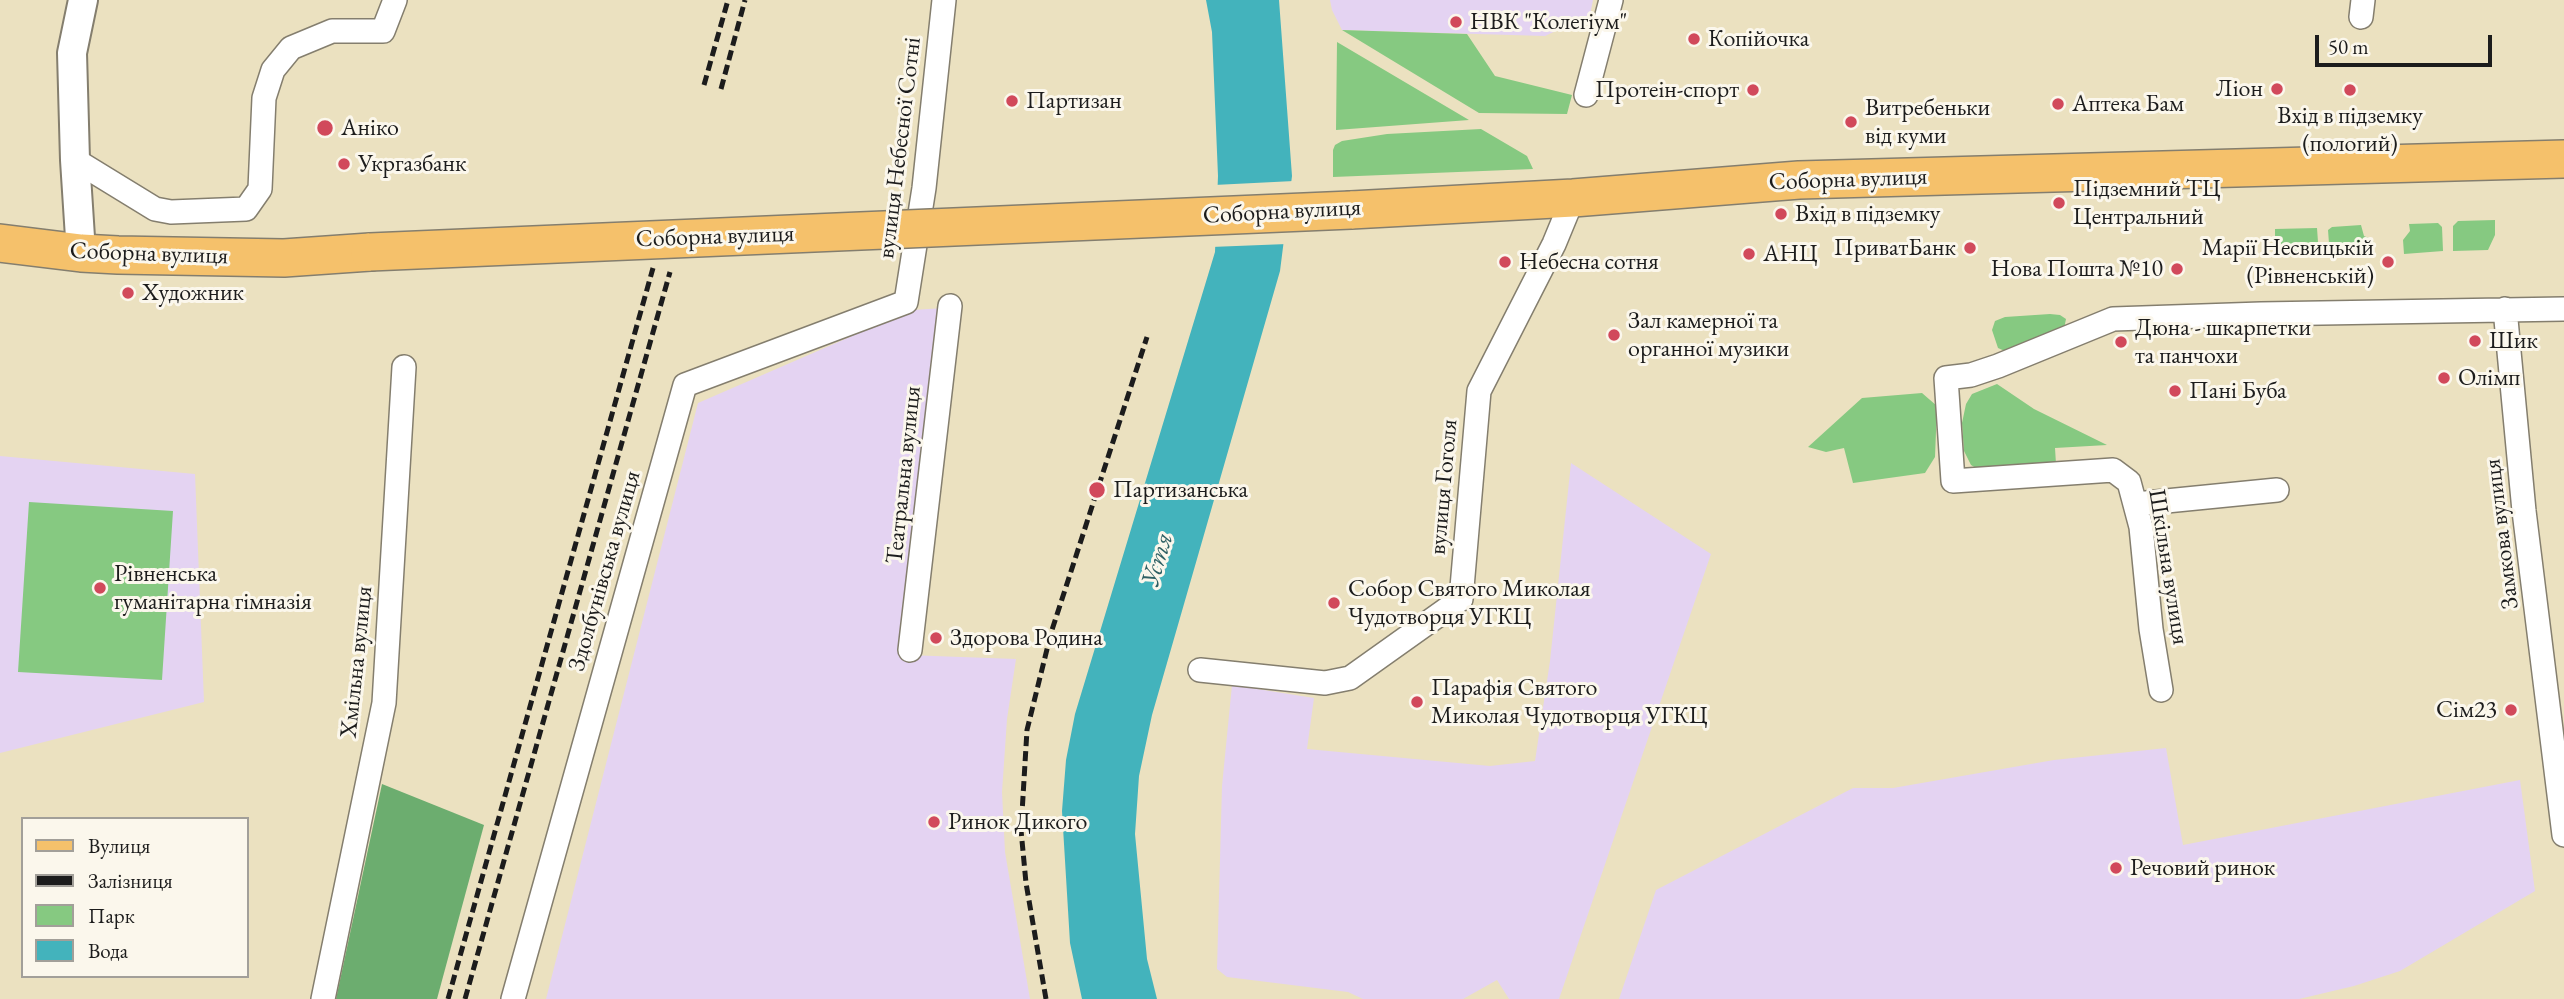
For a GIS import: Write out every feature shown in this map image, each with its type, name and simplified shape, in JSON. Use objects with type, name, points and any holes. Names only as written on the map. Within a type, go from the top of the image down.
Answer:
[{"type":"main road","name":"Соборна вулиця","points":[[0,243],[81,253],[284,258],[370,252],[1351,210],[1573,198],[1799,180],[2564,159]]},
{"type":"street","points":[[81,253],[72,53],[83,0]]},
{"type":"street","points":[[75,160],[155,209],[171,212],[246,209],[260,189],[264,98],[273,70],[291,48],[332,31],[383,31],[395,0]]},
{"type":"street","name":"вулиця Небесної Сотні","points":[[906,302],[924,188],[944,0]]},
{"type":"street","points":[[1586,94],[1611,0]]},
{"type":"street","name":"вулиця Гоголя","points":[[1200,670],[1325,683],[1350,678],[1461,599],[1479,391],[1554,244],[1573,198]]},
{"type":"street","name":"Здолбунівська вулиця","points":[[513,999],[685,385],[906,302]]},
{"type":"street","name":"Театральна вулиця","points":[[910,650],[950,306]]},
{"type":"street","name":"Замкова вулиця","points":[[2505,309],[2524,511],[2564,835]]},
{"type":"street","name":"Шкільна вулиця","points":[[2161,690],[2136,504],[2129,482],[2113,471],[1953,481],[1946,378],[1971,375],[1998,366],[2113,319],[2564,309]]},
{"type":"street","name":"Хмільна вулиця","points":[[323,999],[384,703],[404,367]]},
{"type":"street","points":[[2136,504],[2277,489]]},
{"type":"shaded area","name":"НВК \"Колегіум\"","points":[[1330,0],[1593,0],[1590,15],[1545,36],[1342,30]]},
{"type":"shaded area","points":[[945,308],[907,655],[1016,659],[1007,719],[1002,792],[1005,852],[1030,999],[546,999],[698,403],[912,310]]},
{"type":"shaded area","name":"Рівненська гуманітарна гімназія","points":[[0,456],[195,474],[204,702],[0,753]]},
{"type":"shaded area","points":[[1571,463],[1711,554],[1559,999],[1509,999],[1497,980],[1463,999],[1363,999],[1348,992],[1227,977],[1217,969],[1222,786],[1232,685],[1314,698],[1307,749],[1490,766],[1535,761],[1550,661]]},
{"type":"shaded area","name":"Речовий ринок","points":[[2166,748],[2183,845],[2520,780],[2535,891],[2400,971],[2354,986],[2299,999],[1619,999],[1656,890],[1853,788],[1893,788],[2054,760]]},
{"type":"green space","points":[[1342,30],[1467,34],[1495,76],[1572,95],[1567,114],[1479,113]]},
{"type":"green space","points":[[1337,42],[1469,120],[1336,130]]},
{"type":"green space","points":[[1481,129],[1527,156],[1533,169],[1333,177],[1333,150],[1335,145],[1342,141],[1387,134]]},
{"type":"green space","points":[[2495,220],[2495,235],[2488,250],[2453,251],[2453,226],[2458,221]]},
{"type":"green space","points":[[2438,223],[2442,227],[2443,251],[2404,254],[2403,240],[2410,231],[2409,224]]},
{"type":"green space","points":[[2361,225],[2364,236],[2373,240],[2374,255],[2330,257],[2328,230],[2332,227]]},
{"type":"green space","points":[[2317,228],[2319,256],[2280,257],[2275,250],[2275,229]]},
{"type":"green space","points":[[2050,314],[2066,319],[2064,329],[2007,352],[1998,348],[1992,330],[1995,321],[2005,317]]},
{"type":"green space","points":[[1997,384],[2034,409],[2107,445],[2055,448],[2056,464],[1981,471],[1971,465],[1964,451],[1962,423],[1966,404],[1972,394]]},
{"type":"green space","points":[[1922,393],[1937,406],[1935,457],[1925,473],[1853,483],[1844,448],[1826,452],[1808,447],[1862,398]]},
{"type":"green space","points":[[29,502],[173,511],[162,680],[18,672]]},
{"type":"green space","points":[[382,784],[484,825],[437,999],[336,999]]},
{"type":"water","name":"Устя","points":[[1206,0],[1279,0],[1292,176],[1280,271],[1152,715],[1139,776],[1135,834],[1147,959],[1157,999],[1082,999],[1070,943],[1062,811],[1066,760],[1075,714],[1215,252],[1218,176],[1212,32]]},
{"type":"pier","points":[[1294,181],[1287,244],[1211,247],[1214,185]]},
{"type":"railway","points":[[704,85],[728,0]]},
{"type":"railway","points":[[721,89],[745,0]]},
{"type":"railway","points":[[448,999],[653,268]]},
{"type":"railway","points":[[465,999],[670,272]]},
{"type":"railway","points":[[1046,999],[1026,883],[1021,830],[1027,730],[1051,633],[1147,337]]},
{"type":"place","name":"НВК \"Колегіум\"","points":[[1456,22]]},
{"type":"place","name":"Копійочка","points":[[1694,39]]},
{"type":"place","name":"Ліон","points":[[2277,89]]},
{"type":"place","name":"Протеін-спорт","points":[[1753,90]]},
{"type":"place","name":"Вхід в підземку (пологий)","points":[[2350,90]]},
{"type":"place","name":"Партизан","points":[[1012,101]]},
{"type":"place","name":"Аптека Бам","points":[[2058,104]]},
{"type":"place","name":"Витребеньки від куми","points":[[1851,122]]},
{"type":"place","name":"Аніко","points":[[325,128]]},
{"type":"place","name":"Укргазбанк","points":[[344,164]]},
{"type":"place","name":"Підземний ТЦ Центральний","points":[[2059,203]]},
{"type":"place","name":"Вхід в підземку","points":[[1781,214]]},
{"type":"place","name":"ПриватБанк","points":[[1970,248]]},
{"type":"place","name":"АНЦ","points":[[1749,254]]},
{"type":"place","name":"Небесна сотня","points":[[1505,262]]},
{"type":"place","name":"Марії Несвицькій (Рівненській)","points":[[2388,262]]},
{"type":"place","name":"Нова Пошта №10","points":[[2177,269]]},
{"type":"place","name":"Художник","points":[[128,293]]},
{"type":"place","name":"Зал камерної та органної музики","points":[[1614,335]]},
{"type":"place","name":"Шик","points":[[2475,341]]},
{"type":"place","name":"Дюна - шкарпетки та панчохи","points":[[2121,342]]},
{"type":"place","name":"Олімп","points":[[2444,378]]},
{"type":"place","name":"Пані Буба","points":[[2175,391]]},
{"type":"place","name":"Партизанська","points":[[1097,490]]},
{"type":"place","name":"Рівненська гуманітарна гімназія","points":[[100,588]]},
{"type":"place","name":"Собор Святого Миколая Чудотворця УГКЦ","points":[[1334,603]]},
{"type":"place","name":"Здорова Родина","points":[[936,638]]},
{"type":"place","name":"Парафія Святого Миколая Чудотворця УГКЦ","points":[[1417,702]]},
{"type":"place","name":"Сім23","points":[[2511,710]]},
{"type":"place","name":"Ринок Дикого","points":[[934,822]]},
{"type":"place","name":"Речовий ринок","points":[[2116,868]]}]
